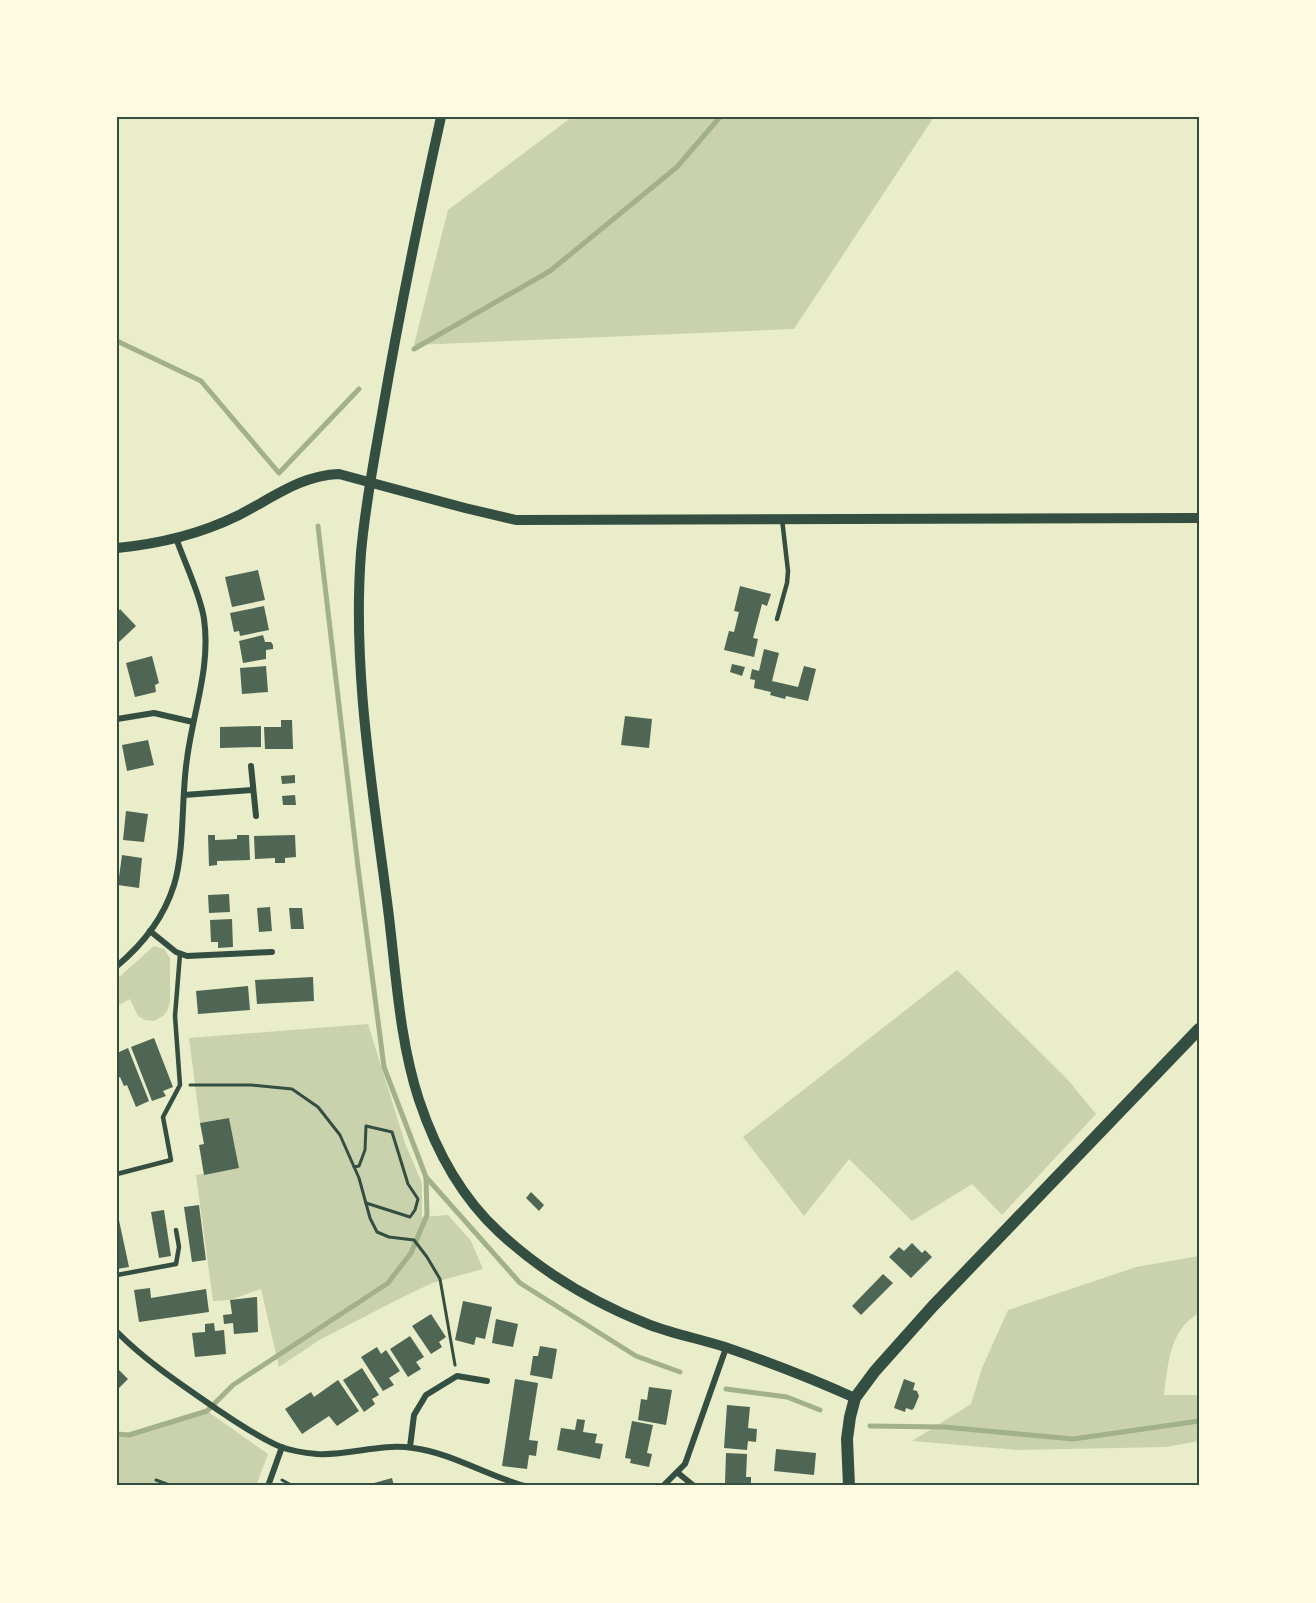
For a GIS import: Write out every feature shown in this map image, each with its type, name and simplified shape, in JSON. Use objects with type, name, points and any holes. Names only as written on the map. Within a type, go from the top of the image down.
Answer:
[{"type":"main road","points":[[849,1486],[847,1439],[855,1398],[875,1371],[933,1306],[1199,1029]]},
{"type":"street","points":[[441,117],[401,302],[371,482],[361,551],[358,638],[377,828],[402,1018],[408,1057],[420,1102],[448,1166],[476,1209],[528,1257],[561,1281],[594,1299],[650,1324],[726,1348],[855,1398]]},
{"type":"street","points":[[117,548],[176,538],[204,530],[237,516],[306,479],[324,474],[339,474],[516,520],[1199,518]]},
{"type":"street","points":[[117,966],[135,950],[162,913],[174,885],[179,864],[186,759],[205,660],[204,617],[176,538]]},
{"type":"street","points":[[117,719],[154,713],[193,722]]},
{"type":"street","points":[[251,766],[256,816]]},
{"type":"street","points":[[184,795],[252,790]]},
{"type":"street","points":[[150,931],[176,952],[187,956],[272,952]]},
{"type":"street","points":[[117,1332],[148,1361],[169,1376],[242,1426],[282,1447],[316,1454],[342,1454],[373,1448],[410,1447],[458,1460],[525,1486]]},
{"type":"street","points":[[663,1486],[686,1464],[726,1348]]},
{"type":"street","points":[[410,1447],[414,1415],[426,1395],[457,1376],[487,1382]]},
{"type":"street","points":[[268,1486],[282,1447]]},
{"type":"street","points":[[678,1473],[694,1486]]},
{"type":"lane","points":[[777,619],[788,571],[782,519]]},
{"type":"lane","points":[[117,1174],[171,1160],[163,1117],[180,1085],[175,1016],[180,954]]},
{"type":"lane","points":[[117,1275],[176,1264],[179,1247],[176,1230]]},
{"type":"path","points":[[180,1085],[251,1085],[292,1089],[318,1107],[340,1135],[359,1178],[377,1232],[388,1237],[414,1240],[440,1279],[457,1376]]},
{"type":"path","points":[[354,1168],[359,1166],[365,1150],[366,1126],[392,1132],[408,1184],[418,1199],[415,1210],[410,1217],[366,1203]]},
{"type":"path","points":[[156,1480],[172,1486]]},
{"type":"green space","points":[[572,117],[934,117],[794,329],[414,345],[448,210]]},
{"type":"green space","points":[[154,946],[164,949],[170,958],[170,1002],[163,1016],[154,1021],[138,1016],[130,999],[117,1006],[117,979]]},
{"type":"green space","points":[[957,970],[1068,1080],[1096,1114],[1002,1215],[972,1184],[912,1221],[849,1159],[804,1216],[743,1137]]},
{"type":"green space","points":[[368,1024],[405,1143],[422,1183],[422,1217],[448,1215],[471,1241],[483,1269],[432,1283],[321,1339],[279,1367],[261,1289],[230,1300],[213,1301],[196,1175],[239,1168],[229,1118],[200,1123],[189,1038]]},
{"type":"green space","points":[[1199,1256],[1199,1313],[1181,1329],[1176,1339],[1169,1360],[1164,1395],[1199,1395],[1199,1441],[1166,1447],[1017,1450],[912,1441],[971,1404],[982,1368],[1008,1310],[1136,1267]]},
{"type":"green space","points":[[207,1411],[268,1454],[256,1486],[117,1486],[117,1434],[129,1435]]},
{"type":"building","points":[[258,570],[265,600],[232,607],[225,577]]},
{"type":"building","points":[[740,586],[771,594],[767,606],[762,604],[753,638],[758,639],[754,657],[724,650],[729,631],[734,632],[739,612],[734,611]]},
{"type":"building","points":[[264,606],[269,630],[240,636],[239,631],[234,632],[230,613]]},
{"type":"building","points":[[120,609],[136,626],[119,642],[117,613]]},
{"type":"building","points":[[263,635],[265,642],[271,642],[273,645],[273,649],[266,650],[266,659],[243,663],[239,641]]},
{"type":"building","points":[[764,649],[779,653],[772,681],[798,687],[804,666],[816,669],[808,701],[786,696],[785,699],[770,695],[771,692],[754,688],[755,680],[750,679],[752,669],[759,671]]},
{"type":"building","points":[[152,656],[159,683],[155,685],[156,692],[135,697],[126,663]]},
{"type":"building","points":[[732,664],[745,667],[742,676],[730,672]]},
{"type":"building","points":[[266,666],[268,692],[242,694],[240,668]]},
{"type":"building","points":[[625,716],[652,719],[649,748],[621,745]]},
{"type":"building","points":[[281,720],[292,720],[293,749],[265,749],[264,727],[281,727]]},
{"type":"building","points":[[261,726],[261,747],[220,748],[220,727]]},
{"type":"building","points":[[148,740],[154,765],[127,771],[122,745]]},
{"type":"building","points":[[295,775],[295,783],[282,784],[281,776]]},
{"type":"building","points":[[295,795],[296,805],[283,805],[282,796]]},
{"type":"building","points":[[126,811],[148,814],[144,842],[123,840]]},
{"type":"building","points":[[208,835],[215,835],[215,840],[237,839],[237,835],[249,835],[250,860],[217,861],[217,865],[209,866]]},
{"type":"building","points":[[295,835],[296,857],[285,858],[285,863],[275,863],[275,858],[255,859],[254,836]]},
{"type":"building","points":[[122,855],[142,858],[139,888],[118,885]]},
{"type":"building","points":[[229,894],[230,912],[209,913],[208,895]]},
{"type":"building","points":[[270,907],[272,931],[259,932],[257,908]]},
{"type":"building","points":[[289,908],[302,908],[304,929],[291,929]]},
{"type":"building","points":[[232,919],[233,947],[218,948],[218,942],[211,942],[210,920]]},
{"type":"building","points":[[313,977],[314,1001],[257,1004],[255,980]]},
{"type":"building","points":[[248,986],[250,1010],[198,1014],[196,991]]},
{"type":"building","points":[[154,1038],[173,1087],[163,1091],[166,1096],[152,1101],[131,1047]]},
{"type":"building","points":[[128,1048],[149,1101],[136,1107],[127,1085],[124,1086],[120,1077],[117,1078],[117,1053]]},
{"type":"building","points":[[229,1118],[239,1168],[204,1175],[199,1145],[204,1144],[200,1123]]},
{"type":"building","points":[[531,1192],[544,1205],[539,1211],[526,1198]]},
{"type":"building","points":[[199,1205],[206,1260],[192,1262],[184,1207]]},
{"type":"building","points":[[164,1210],[171,1256],[159,1258],[151,1212]]},
{"type":"building","points":[[117,1211],[129,1267],[117,1269]]},
{"type":"building","points":[[912,1243],[922,1253],[925,1250],[932,1257],[911,1278],[889,1257],[899,1247],[904,1251]]},
{"type":"building","points":[[883,1274],[893,1283],[861,1315],[852,1306]]},
{"type":"building","points":[[150,1288],[151,1298],[206,1289],[209,1312],[139,1322],[134,1290]]},
{"type":"building","points":[[257,1297],[258,1332],[234,1334],[233,1323],[224,1324],[223,1315],[232,1314],[230,1300]]},
{"type":"building","points":[[463,1301],[492,1307],[485,1339],[476,1337],[474,1345],[455,1340]]},
{"type":"building","points":[[431,1314],[446,1337],[439,1342],[442,1347],[431,1354],[412,1326]]},
{"type":"building","points":[[496,1319],[518,1324],[513,1347],[492,1343]]},
{"type":"building","points":[[214,1323],[215,1331],[224,1330],[226,1354],[195,1357],[192,1333],[205,1332],[205,1324]]},
{"type":"building","points":[[410,1336],[424,1357],[416,1362],[421,1369],[408,1377],[390,1349]]},
{"type":"building","points":[[540,1346],[557,1349],[552,1379],[530,1375],[533,1356],[538,1356]]},
{"type":"building","points":[[377,1347],[381,1354],[386,1350],[400,1371],[389,1378],[394,1385],[383,1391],[361,1357]]},
{"type":"building","points":[[362,1368],[379,1395],[372,1399],[375,1404],[364,1412],[343,1380]]},
{"type":"building","points":[[119,1370],[128,1379],[117,1390],[117,1372]]},
{"type":"building","points":[[515,1379],[538,1383],[529,1440],[538,1441],[536,1456],[529,1455],[527,1469],[502,1466]]},
{"type":"building","points":[[904,1379],[915,1383],[913,1390],[917,1391],[919,1396],[914,1408],[912,1410],[906,1408],[905,1412],[894,1408]]},
{"type":"building","points":[[338,1380],[359,1411],[337,1426],[329,1416],[302,1434],[285,1409],[311,1392],[314,1397]]},
{"type":"building","points":[[649,1387],[672,1390],[666,1425],[638,1420],[641,1399],[647,1400]]},
{"type":"building","points":[[727,1405],[750,1407],[748,1428],[757,1429],[756,1442],[748,1441],[747,1450],[724,1448]]},
{"type":"building","points":[[577,1419],[585,1420],[583,1432],[597,1434],[595,1443],[603,1444],[600,1459],[557,1450],[561,1428],[575,1430]]},
{"type":"building","points":[[632,1421],[653,1425],[647,1453],[652,1454],[649,1467],[630,1463],[631,1459],[625,1458]]},
{"type":"building","points":[[776,1449],[816,1453],[814,1475],[774,1471]]},
{"type":"building","points":[[726,1453],[747,1454],[746,1477],[751,1477],[751,1485],[725,1483]]},
{"type":"building","points":[[392,1478],[394,1486],[367,1486],[367,1485]]},
{"type":"waterway","points":[[414,349],[550,271],[677,167],[720,117]]},
{"type":"waterway","points":[[117,341],[201,381],[279,473],[359,389]]},
{"type":"waterway","points":[[117,1434],[129,1435],[207,1411],[233,1385],[388,1283],[411,1253],[427,1215],[426,1177],[384,1067],[318,526]]},
{"type":"waterway","points":[[426,1177],[520,1283],[636,1356],[680,1372]]},
{"type":"waterway","points":[[726,1389],[787,1397],[820,1410]]},
{"type":"waterway","points":[[870,1426],[944,1427],[1073,1439],[1199,1421]]}]
